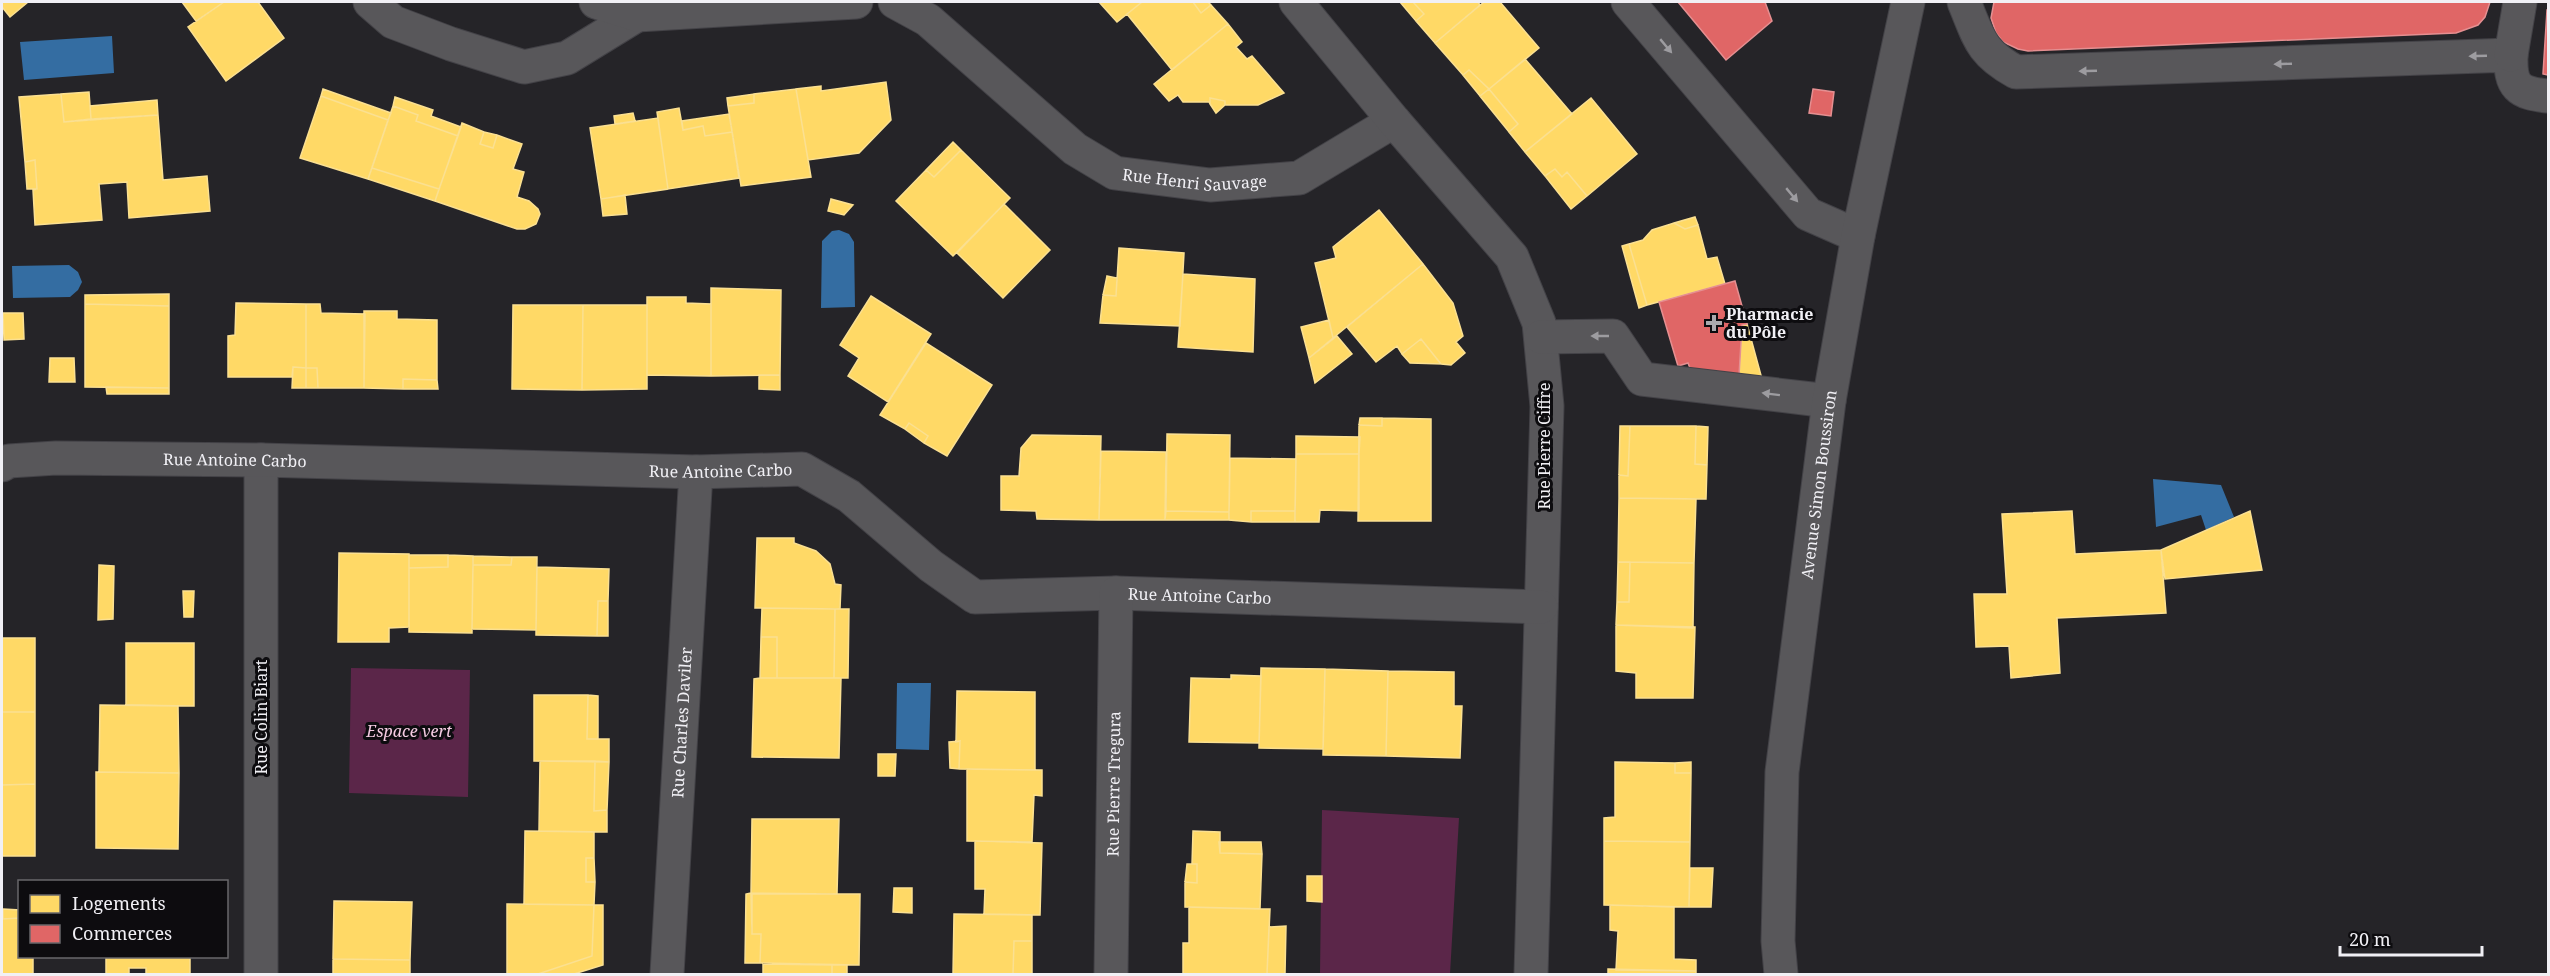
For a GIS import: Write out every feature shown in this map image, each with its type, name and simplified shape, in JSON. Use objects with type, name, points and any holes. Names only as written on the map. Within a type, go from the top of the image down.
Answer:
[{"type":"street","points":[[370,2],[393,22],[451,44],[525,67],[567,58],[637,15]]},
{"type":"street","points":[[597,2],[637,15],[856,2]]},
{"type":"street","name":"Rue Henri Sauvage","points":[[895,2],[928,20],[1075,149],[1115,173],[1210,185],[1299,178],[1394,121]]},
{"type":"street","name":"Rue Pierre Ciffre","points":[[1296,2],[1394,121],[1512,257],[1539,323],[1547,406],[1531,975]]},
{"type":"street","points":[[1628,2],[1808,214],[1858,236]]},
{"type":"street","name":"Avenue Simon Boussiron","points":[[1781,975],[1778,941],[1782,772],[1829,401],[1858,236],[1908,2]]},
{"type":"street","points":[[1964,2],[1982,46],[1993,58],[2016,72],[2511,55]]},
{"type":"street","points":[[2520,2],[2510,69],[2514,82],[2520,90],[2528,94],[2548,96]]},
{"type":"street","points":[[1540,337],[1613,336],[1642,380],[1829,401]]},
{"type":"street","name":"Rue Antoine Carbo","points":[[2,465],[9,462],[56,458],[261,460],[696,472],[802,469],[849,496],[931,566],[975,597],[1116,593],[1541,607]]},
{"type":"street","name":"Rue Colin Biart","points":[[261,460],[261,975]]},
{"type":"street","name":"Rue Charles Daviler","points":[[667,975],[696,472]]},
{"type":"street","name":"Rue Pierre Tregura","points":[[1111,975],[1116,593]]},
{"type":"green space","name":"Espace vert","points":[[351,668],[470,670],[468,797],[349,793]]},
{"type":"green space","points":[[1322,810],[1459,818],[1450,974],[1320,974]]},
{"type":"water","points":[[112,36],[114,73],[24,80],[20,42]]},
{"type":"water","points":[[839,230],[849,234],[854,242],[855,307],[821,308],[822,241],[832,231]]},
{"type":"water","points":[[69,265],[78,272],[82,282],[78,290],[70,297],[13,298],[12,266]]},
{"type":"water","points":[[2153,479],[2221,485],[2234,517],[2206,530],[2201,515],[2156,527]]},
{"type":"water","points":[[897,683],[931,683],[929,750],[896,749]]},
{"type":"building: Logements","points":[[2,2],[28,2],[10,17],[2,7]]},
{"type":"building: Logements","points":[[182,2],[224,2],[196,21]]},
{"type":"building: Logements","points":[[224,2],[258,2],[284,38],[226,81],[188,27]]},
{"type":"building: Logements","points":[[1099,2],[1142,2],[1117,22]]},
{"type":"building: Logements","points":[[1142,2],[1193,2],[1201,13],[1211,5],[1228,24],[1172,70],[1127,14]]},
{"type":"building: Logements","points":[[1193,2],[1208,2],[1211,5],[1201,13]]},
{"type":"building: Logements","points":[[1400,2],[1413,2],[1424,14],[1416,21]]},
{"type":"building: Logements","points":[[1413,2],[1478,2],[1480,5],[1435,43],[1416,21],[1424,14]]},
{"type":"building: Logements","points":[[1484,2],[1500,2],[1539,48],[1489,89],[1469,70],[1463,75],[1435,43]]},
{"type":"building: Logements","points":[[1228,24],[1242,42],[1236,47],[1247,59],[1252,56],[1284,93],[1258,105],[1225,105],[1225,101],[1210,98],[1210,104],[1209,102],[1183,102],[1178,95],[1169,101],[1154,84]]},
{"type":"building: Logements","points":[[1525,59],[1572,114],[1525,152],[1509,132],[1518,124],[1489,89]]},
{"type":"building: Logements","points":[[1469,70],[1489,89],[1480,96],[1463,75]]},
{"type":"building: Logements","points":[[886,82],[891,120],[859,153],[808,160],[796,89],[821,86],[821,91]]},
{"type":"building: Logements","points":[[323,89],[391,113],[388,120],[321,96]]},
{"type":"building: Logements","points":[[796,89],[811,177],[741,186],[728,106],[754,103],[754,94]]},
{"type":"building: Logements","points":[[1489,89],[1518,124],[1509,132],[1480,96]]},
{"type":"building: Logements","points":[[89,92],[91,119],[64,122],[61,94]]},
{"type":"building: Logements","points":[[61,94],[64,122],[158,115],[163,180],[207,176],[210,211],[129,218],[127,182],[99,184],[102,220],[35,225],[33,190],[37,189],[35,160],[25,162],[19,97]]},
{"type":"building: Logements","points":[[754,94],[754,103],[728,106],[727,98]]},
{"type":"building: Logements","points":[[321,96],[388,120],[368,179],[300,158]]},
{"type":"building: Logements","points":[[395,97],[433,110],[431,116],[461,127],[458,136],[416,121],[418,115],[393,106]]},
{"type":"building: Logements","points":[[1210,98],[1225,101],[1225,105],[1216,113],[1210,104]]},
{"type":"building: Logements","points":[[1591,98],[1637,154],[1587,196],[1567,172],[1562,177],[1555,169],[1545,176],[1525,152]]},
{"type":"building: Logements","points":[[157,100],[158,115],[91,119],[90,106]]},
{"type":"building: Logements","points":[[393,106],[418,115],[416,121],[458,136],[439,189],[372,168]]},
{"type":"building: Logements","points":[[679,108],[683,130],[703,126],[705,136],[732,132],[739,178],[668,189],[657,112]]},
{"type":"building: Logements","points":[[633,113],[635,121],[615,124],[614,116]]},
{"type":"building: Logements","points":[[729,114],[732,132],[705,136],[703,126],[683,130],[682,121]]},
{"type":"building: Logements","points":[[658,118],[668,189],[601,199],[590,128]]},
{"type":"building: Logements","points":[[462,123],[484,132],[480,144],[493,148],[497,135],[522,144],[513,169],[524,172],[517,197],[529,201],[538,209],[540,214],[536,224],[525,229],[517,229],[435,201]]},
{"type":"building: Logements","points":[[484,132],[497,135],[493,148],[480,144]]},
{"type":"building: Logements","points":[[953,142],[961,150],[934,177],[926,170]]},
{"type":"building: Logements","points":[[961,150],[1010,198],[953,256],[896,201],[926,170],[934,177]]},
{"type":"building: Logements","points":[[35,160],[37,189],[27,189],[25,162]]},
{"type":"building: Logements","points":[[372,168],[439,189],[435,201],[368,179]]},
{"type":"building: Logements","points":[[1555,169],[1562,177],[1567,172],[1587,196],[1571,209],[1545,176]]},
{"type":"building: Logements","points":[[625,195],[627,214],[603,216],[601,199]]},
{"type":"building: Logements","points":[[831,199],[853,205],[844,215],[828,211]]},
{"type":"building: Logements","points":[[1004,204],[1050,250],[1003,298],[957,253]]},
{"type":"building: Logements","points":[[1379,210],[1423,264],[1333,338],[1315,263],[1336,258],[1333,247]]},
{"type":"building: Logements","points":[[1695,217],[1698,225],[1685,229],[1674,223]]},
{"type":"building: Logements","points":[[1674,223],[1685,229],[1698,225],[1707,259],[1717,257],[1725,284],[1647,305],[1629,244],[1643,240],[1652,230]]},
{"type":"building: Logements","points":[[1629,244],[1647,305],[1639,308],[1622,246]]},
{"type":"building: Logements","points":[[1119,248],[1184,253],[1180,326],[1100,323],[1103,295],[1116,296]]},
{"type":"building: Logements","points":[[1423,264],[1453,303],[1463,336],[1456,342],[1465,353],[1451,365],[1441,364],[1421,339],[1402,354],[1397,346],[1376,362],[1347,327]]},
{"type":"building: Logements","points":[[1183,274],[1255,279],[1253,352],[1178,347]]},
{"type":"building: Logements","points":[[1107,276],[1117,278],[1116,296],[1103,295]]},
{"type":"building: Logements","points":[[711,288],[781,290],[780,375],[711,376]]},
{"type":"building: Logements","points":[[169,294],[169,306],[85,304],[85,295]]},
{"type":"building: Logements","points":[[871,296],[931,334],[888,402],[848,376],[859,358],[840,345]]},
{"type":"building: Logements","points":[[647,297],[686,297],[686,303],[711,304],[711,376],[647,375]]},
{"type":"building: Logements","points":[[236,303],[306,304],[306,368],[293,367],[292,377],[228,377],[228,336],[235,335]]},
{"type":"building: Logements","points":[[85,304],[169,306],[169,388],[85,387]]},
{"type":"building: Logements","points":[[306,304],[320,304],[321,313],[365,314],[364,388],[318,388],[317,368],[306,368]]},
{"type":"building: Logements","points":[[513,305],[583,305],[582,390],[512,389]]},
{"type":"building: Logements","points":[[583,305],[647,305],[647,389],[582,390]]},
{"type":"building: Logements","points":[[364,311],[397,311],[397,319],[437,320],[437,380],[403,379],[403,389],[364,388]]},
{"type":"building: Logements","points":[[3,313],[23,313],[24,339],[4,340]]},
{"type":"building: Logements","points":[[1329,320],[1333,338],[1309,358],[1301,327]]},
{"type":"building: Logements","points":[[1747,324],[1762,379],[1739,376],[1742,325]]},
{"type":"building: Logements","points":[[1337,336],[1352,354],[1315,383],[1309,358]]},
{"type":"building: Logements","points":[[1421,339],[1441,364],[1410,363],[1402,354]]},
{"type":"building: Logements","points":[[926,343],[992,385],[947,456],[924,443],[928,436],[909,423],[905,429],[880,415]]},
{"type":"building: Logements","points":[[50,358],[74,358],[75,382],[49,382]]},
{"type":"building: Logements","points":[[293,367],[306,368],[306,388],[292,388]]},
{"type":"building: Logements","points":[[306,368],[317,368],[318,388],[306,388]]},
{"type":"building: Logements","points":[[759,375],[780,375],[780,390],[759,389]]},
{"type":"building: Logements","points":[[403,379],[437,380],[438,389],[403,389]]},
{"type":"building: Logements","points":[[106,387],[169,388],[169,394],[107,394]]},
{"type":"building: Logements","points":[[1360,418],[1382,418],[1382,426],[1359,425]]},
{"type":"building: Logements","points":[[1382,418],[1431,419],[1431,521],[1358,521],[1359,425],[1382,426]]},
{"type":"building: Logements","points":[[909,423],[928,436],[924,443],[905,429]]},
{"type":"building: Logements","points":[[1620,426],[1630,426],[1628,476],[1619,475]]},
{"type":"building: Logements","points":[[1630,426],[1696,426],[1695,464],[1707,465],[1706,499],[1619,498],[1619,475],[1628,476]]},
{"type":"building: Logements","points":[[1696,426],[1708,427],[1707,465],[1695,464]]},
{"type":"building: Logements","points":[[1167,434],[1230,435],[1229,512],[1166,511]]},
{"type":"building: Logements","points":[[1032,435],[1101,436],[1099,520],[1037,519],[1036,511],[1001,510],[1001,476],[1019,476],[1021,448]]},
{"type":"building: Logements","points":[[1296,436],[1360,437],[1359,454],[1296,454]]},
{"type":"building: Logements","points":[[1101,451],[1166,452],[1165,520],[1099,520]]},
{"type":"building: Logements","points":[[1296,454],[1359,454],[1359,511],[1320,510],[1319,522],[1295,522]]},
{"type":"building: Logements","points":[[1230,458],[1296,459],[1295,511],[1251,511],[1251,522],[1229,520]]},
{"type":"building: Logements","points":[[1619,498],[1696,499],[1694,563],[1618,562]]},
{"type":"building: Logements","points":[[1166,511],[1229,512],[1229,520],[1165,520]]},
{"type":"building: Logements","points":[[1251,511],[1295,511],[1295,522],[1251,522]]},
{"type":"building: Logements","points":[[2072,511],[2075,554],[2161,550],[2166,613],[2057,618],[2060,673],[2011,678],[2009,646],[1976,647],[1974,594],[2007,594],[2002,514]]},
{"type":"building: Logements","points":[[2250,511],[2262,570],[2165,579],[2161,550]]},
{"type":"building: Logements","points":[[757,538],[794,538],[794,543],[816,551],[830,564],[835,584],[841,585],[840,609],[755,608]]},
{"type":"building: Logements","points":[[339,553],[409,554],[409,627],[389,628],[389,642],[338,642]]},
{"type":"building: Logements","points":[[409,555],[448,555],[448,567],[409,568]]},
{"type":"building: Logements","points":[[448,555],[473,556],[472,633],[409,632],[409,568],[448,567]]},
{"type":"building: Logements","points":[[473,556],[512,557],[511,565],[473,565]]},
{"type":"building: Logements","points":[[512,557],[537,557],[536,630],[472,629],[473,565],[511,565]]},
{"type":"building: Logements","points":[[1618,562],[1630,562],[1629,602],[1617,602]]},
{"type":"building: Logements","points":[[1630,562],[1694,563],[1693,628],[1616,625],[1617,602],[1629,602]]},
{"type":"building: Logements","points":[[99,565],[114,566],[113,619],[98,620]]},
{"type":"building: Logements","points":[[537,567],[609,569],[608,601],[598,601],[597,636],[536,635]]},
{"type":"building: Logements","points":[[183,591],[194,591],[193,617],[184,617]]},
{"type":"building: Logements","points":[[598,601],[608,601],[608,636],[597,636]]},
{"type":"building: Logements","points":[[762,608],[835,609],[834,678],[777,678],[777,637],[761,637]]},
{"type":"building: Logements","points":[[835,609],[849,609],[848,678],[834,678]]},
{"type":"building: Logements","points":[[1616,625],[1695,627],[1693,698],[1636,698],[1636,673],[1616,671]]},
{"type":"building: Logements","points":[[761,637],[777,637],[777,678],[760,678]]},
{"type":"building: Logements","points":[[2,638],[35,638],[35,712],[2,712]]},
{"type":"building: Logements","points":[[126,643],[194,643],[194,706],[126,705]]},
{"type":"building: Logements","points":[[1261,668],[1325,669],[1323,749],[1259,748]]},
{"type":"building: Logements","points":[[1325,669],[1388,671],[1386,756],[1323,755]]},
{"type":"building: Logements","points":[[1388,671],[1454,672],[1454,706],[1462,706],[1460,758],[1386,756]]},
{"type":"building: Logements","points":[[1231,675],[1261,676],[1259,743],[1189,742],[1191,678],[1231,679]]},
{"type":"building: Logements","points":[[841,678],[839,758],[752,757],[754,679]]},
{"type":"building: Logements","points":[[957,691],[1035,692],[1035,770],[959,769],[960,741],[956,742]]},
{"type":"building: Logements","points":[[534,695],[588,695],[587,739],[609,739],[609,762],[534,761]]},
{"type":"building: Logements","points":[[588,695],[598,696],[598,739],[587,739]]},
{"type":"building: Logements","points":[[100,705],[178,706],[179,773],[99,772]]},
{"type":"building: Logements","points":[[2,712],[35,712],[35,784],[2,785]]},
{"type":"building: Logements","points":[[960,741],[959,769],[950,768],[949,742]]},
{"type":"building: Logements","points":[[878,754],[896,754],[895,776],[878,776]]},
{"type":"building: Logements","points":[[540,761],[595,761],[594,811],[607,810],[607,832],[539,831]]},
{"type":"building: Logements","points":[[595,761],[609,762],[607,810],[594,811]]},
{"type":"building: Logements","points":[[1615,762],[1675,763],[1675,773],[1691,773],[1690,842],[1604,841],[1604,818],[1615,817]]},
{"type":"building: Logements","points":[[1691,762],[1691,773],[1675,773],[1675,763]]},
{"type":"building: Logements","points":[[967,769],[1042,770],[1042,796],[1034,795],[1032,842],[967,841]]},
{"type":"building: Logements","points":[[96,772],[179,773],[178,849],[96,848]]},
{"type":"building: Logements","points":[[35,784],[35,856],[2,856],[2,785]]},
{"type":"building: Logements","points":[[752,819],[839,819],[837,894],[751,893]]},
{"type":"building: Logements","points":[[525,831],[594,832],[594,858],[586,858],[586,882],[595,882],[594,905],[524,904]]},
{"type":"building: Logements","points":[[1193,831],[1220,832],[1220,853],[1262,854],[1260,909],[1185,907],[1185,882],[1197,883],[1197,864],[1192,864]]},
{"type":"building: Logements","points":[[975,841],[1042,843],[1040,915],[984,914],[985,889],[975,889]]},
{"type":"building: Logements","points":[[1604,841],[1690,842],[1689,907],[1604,905]]},
{"type":"building: Logements","points":[[1219,842],[1261,842],[1262,854],[1220,853]]},
{"type":"building: Logements","points":[[586,858],[594,858],[595,882],[586,882]]},
{"type":"building: Logements","points":[[1187,864],[1197,864],[1197,883],[1185,882]]},
{"type":"building: Logements","points":[[1690,868],[1713,868],[1711,907],[1689,907]]},
{"type":"building: Logements","points":[[1307,876],[1322,876],[1322,902],[1307,901]]},
{"type":"building: Logements","points":[[894,888],[912,888],[912,913],[893,912]]},
{"type":"building: Logements","points":[[751,893],[752,934],[761,934],[760,963],[745,963],[746,894]]},
{"type":"building: Logements","points":[[752,894],[860,894],[859,965],[760,963],[761,934],[752,934]]},
{"type":"building: Logements","points":[[334,901],[412,902],[410,960],[333,959]]},
{"type":"building: Logements","points":[[507,904],[594,905],[592,956],[538,974],[507,974]]},
{"type":"building: Logements","points":[[594,905],[603,905],[603,965],[574,974],[538,974],[592,956]]},
{"type":"building: Logements","points":[[1610,905],[1674,907],[1674,959],[1696,960],[1696,971],[1616,970],[1618,931],[1610,930]]},
{"type":"building: Logements","points":[[1189,907],[1270,909],[1267,974],[1183,974],[1183,943],[1189,943]]},
{"type":"building: Logements","points":[[3,909],[18,910],[18,918],[3,919]]},
{"type":"building: Logements","points":[[954,914],[1032,915],[1032,941],[1014,941],[1013,974],[953,974]]},
{"type":"building: Logements","points":[[18,918],[18,958],[33,958],[33,974],[2,974],[2,919]]},
{"type":"building: Logements","points":[[1286,926],[1285,974],[1267,974],[1269,927]]},
{"type":"building: Logements","points":[[1014,941],[1032,941],[1032,974],[1013,974]]},
{"type":"building: Logements","points":[[106,958],[190,958],[190,974],[146,974],[146,968],[129,968],[129,974],[106,974]]},
{"type":"building: Logements","points":[[333,959],[410,960],[410,974],[333,974]]},
{"type":"building: Logements","points":[[763,964],[832,965],[832,974],[763,974]]},
{"type":"building: Logements","points":[[832,965],[847,965],[847,974],[832,974]]},
{"type":"building: Logements","points":[[1608,969],[1696,971],[1696,974],[1608,974]]},
{"type":"building: Commerces","points":[[1678,2],[1765,2],[1772,21],[1726,60]]},
{"type":"building: Commerces","points":[[1994,2],[2490,2],[2485,17],[2478,25],[2456,33],[2028,51],[2003,42],[1996,33],[1991,18]]},
{"type":"building: Commerces","points":[[2548,10],[2548,75],[2543,74]]},
{"type":"building: Commerces","points":[[1813,89],[1834,92],[1831,116],[1809,113]]},
{"type":"building: Commerces","points":[[1735,281],[1747,324],[1742,325],[1739,376],[1691,371],[1688,363],[1678,366],[1659,302]]},
{"type":"place","name":"Pharmacie du Pôle","points":[[1714,323]]}]
